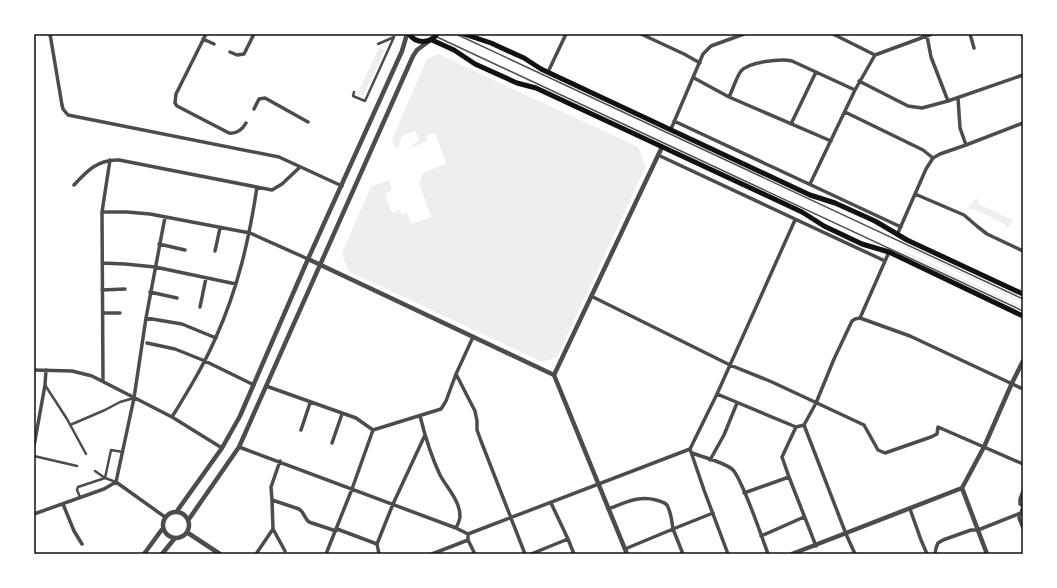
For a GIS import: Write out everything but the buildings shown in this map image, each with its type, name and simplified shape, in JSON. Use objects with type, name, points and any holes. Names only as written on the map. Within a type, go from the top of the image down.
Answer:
[{"type":"main road","points":[[408,34],[417,41],[425,42],[433,37],[475,64],[517,83],[536,88],[802,212],[824,226],[862,244],[889,252],[1023,316]]},
{"type":"main road","points":[[464,34],[491,43],[524,58],[548,72],[810,195],[835,203],[875,222],[897,235],[1023,294]]},
{"type":"street","points":[[50,34],[63,110],[68,115],[279,157],[342,186]]},
{"type":"street","points":[[206,34],[176,94],[175,103],[177,106],[229,133],[239,132],[244,128],[246,123]]},
{"type":"street","points":[[230,52],[240,56],[244,54],[254,34]]},
{"type":"street","points":[[390,34],[394,37]]},
{"type":"street","points":[[177,511],[222,448],[240,416],[402,51],[408,34]]},
{"type":"street","points":[[548,72],[566,34]]},
{"type":"street","points":[[640,34],[700,63]]},
{"type":"street","points":[[671,129],[703,54],[712,46],[744,34]]},
{"type":"street","points":[[833,34],[875,55]]},
{"type":"street","points":[[810,184],[859,81],[875,55],[932,34]]},
{"type":"street","points":[[970,34],[974,48]]},
{"type":"street","points":[[927,36],[931,57],[948,101]]},
{"type":"street","points":[[378,44],[394,37]]},
{"type":"street","points":[[354,92],[352,96],[365,101],[394,37]]},
{"type":"street","points":[[189,519],[239,447],[412,56],[433,37]]},
{"type":"street","points":[[203,39],[214,44]]},
{"type":"street","points":[[729,97],[740,73],[747,67],[760,63],[785,59],[855,90]]},
{"type":"street","points":[[791,124],[816,72]]},
{"type":"street","points":[[859,81],[908,106],[922,108],[958,98],[1023,75]]},
{"type":"street","points":[[694,78],[729,97],[831,141]]},
{"type":"street","points":[[254,109],[259,99],[265,98],[308,122]]},
{"type":"street","points":[[958,98],[960,128],[966,145]]},
{"type":"street","points":[[845,112],[923,150],[933,158]]},
{"type":"street","points":[[674,121],[901,227]]},
{"type":"street","points":[[897,235],[926,169],[933,158],[1023,123]]},
{"type":"street","points":[[554,375],[662,146]]},
{"type":"street","points":[[658,155],[885,261]]},
{"type":"street","points":[[74,185],[94,166],[110,160],[119,160],[258,187],[266,190],[274,190],[300,167]]},
{"type":"street","points":[[103,381],[102,212],[110,160]]},
{"type":"street","points":[[172,417],[205,361],[216,338],[236,284],[250,233],[258,187]]},
{"type":"street","points":[[915,194],[964,215],[988,234],[1023,251]]},
{"type":"street","points":[[102,212],[140,213],[250,233],[554,375],[597,484],[626,552],[674,529],[713,513]]},
{"type":"street","points":[[34,514],[104,489],[116,482],[134,398],[150,292],[165,217]]},
{"type":"street","points":[[239,447],[394,504],[468,534],[690,449],[717,394],[795,220]]},
{"type":"street","points":[[215,251],[220,228]]},
{"type":"street","points":[[159,244],[185,250]]},
{"type":"street","points":[[860,318],[889,252]]},
{"type":"street","points":[[102,263],[155,267],[236,284]]},
{"type":"street","points":[[200,307],[206,278]]},
{"type":"street","points":[[102,290],[125,289]]},
{"type":"street","points":[[150,292],[177,298]]},
{"type":"street","points":[[591,296],[730,365],[772,382],[864,425],[878,450],[881,452],[885,453],[926,439],[937,434],[938,427],[1023,464]]},
{"type":"street","points":[[102,313],[120,313]]},
{"type":"street","points":[[146,318],[182,324],[216,338]]},
{"type":"street","points":[[717,394],[796,427],[804,425],[816,403],[834,359],[852,321],[860,318],[906,334],[1023,389]]},
{"type":"street","points":[[373,430],[420,416],[442,407],[473,337]]},
{"type":"street","points":[[147,343],[175,349],[205,361],[254,385]]},
{"type":"street","points":[[792,554],[816,546],[962,488],[984,447],[1023,361]]},
{"type":"street","points":[[34,370],[72,371],[84,373],[103,381],[172,417],[222,448]]},
{"type":"street","points":[[34,446],[46,385],[46,370]]},
{"type":"street","points":[[456,374],[475,411],[477,430],[525,554]]},
{"type":"street","points":[[46,385],[86,454]]},
{"type":"street","points":[[266,386],[363,422],[373,430]]},
{"type":"street","points":[[70,425],[106,410],[120,402],[134,398]]},
{"type":"street","points":[[301,430],[310,402]]},
{"type":"street","points":[[710,460],[724,435],[737,403]]},
{"type":"street","points":[[332,443],[342,414]]},
{"type":"street","points":[[420,416],[425,435],[440,475],[452,491],[460,514],[460,519],[456,528]]},
{"type":"street","points":[[804,425],[855,554]]},
{"type":"street","points":[[796,427],[782,457],[816,546]]},
{"type":"street","points":[[326,554],[352,489],[373,430]]},
{"type":"street","points":[[379,554],[378,544],[425,435]]},
{"type":"street","points":[[690,449],[728,554]]},
{"type":"street","points":[[105,478],[111,450],[123,452]]},
{"type":"street","points":[[692,453],[727,466],[734,472],[768,554]]},
{"type":"street","points":[[34,456],[77,466]]},
{"type":"street","points":[[280,461],[271,487],[273,529],[285,550]]},
{"type":"street","points":[[95,471],[105,478],[116,482],[165,517]]},
{"type":"street","points":[[744,493],[789,477]]},
{"type":"street","points":[[80,498],[77,490],[78,487],[105,478]]},
{"type":"street","points":[[962,488],[987,554]]},
{"type":"street","points":[[1023,491],[1020,499],[1020,504],[1023,506],[1020,512],[1020,521],[1023,528]]},
{"type":"street","points":[[608,509],[639,498],[660,501],[666,504],[683,554]]},
{"type":"street","points":[[272,500],[299,508],[309,522],[378,544]]},
{"type":"street","points":[[551,503],[574,554]]},
{"type":"street","points":[[63,504],[74,531],[82,544]]},
{"type":"street","points":[[910,509],[927,554]]},
{"type":"street","points":[[177,511],[184,513],[189,519],[190,524],[188,533],[183,537],[170,537],[163,528],[165,517],[170,512],[177,511]]},
{"type":"street","points":[[935,554],[938,543],[943,540],[971,530],[978,530],[1020,512]]},
{"type":"street","points":[[761,536],[804,517]]},
{"type":"street","points":[[144,554],[163,528]]},
{"type":"street","points":[[256,554],[273,529]]},
{"type":"street","points":[[188,533],[213,552],[220,554]]},
{"type":"street","points":[[468,534],[468,540],[475,554]]},
{"type":"street","points":[[162,554],[175,538]]},
{"type":"street","points":[[531,554],[568,539]]},
{"type":"street","points":[[432,554],[468,540]]},
{"type":"lane","points":[[456,34],[1023,298]]},
{"type":"lane","points":[[433,37],[1023,311]]},
{"type":"shaded area","points":[[379,47],[385,50],[363,96],[358,93]]},
{"type":"shaded area","points":[[438,54],[638,147],[646,166],[557,357],[542,362],[348,271],[342,253],[371,186],[390,180],[392,190],[385,194],[392,213],[400,210],[402,215],[407,213],[411,224],[431,217],[419,183],[423,173],[446,163],[435,133],[426,136],[427,141],[411,148],[413,144],[420,141],[415,131],[402,136],[398,148],[395,147],[392,139],[427,59]]},
{"type":"shaded area","points":[[978,199],[978,204],[1013,219],[1009,227],[1006,227],[1005,224],[974,209],[971,210],[968,208],[974,200]]},
{"type":"shaded area","points":[[906,246],[1023,301],[1023,303],[906,248]]},
{"type":"shaded area","points":[[904,251],[1023,307],[1023,309],[903,253]]}]
